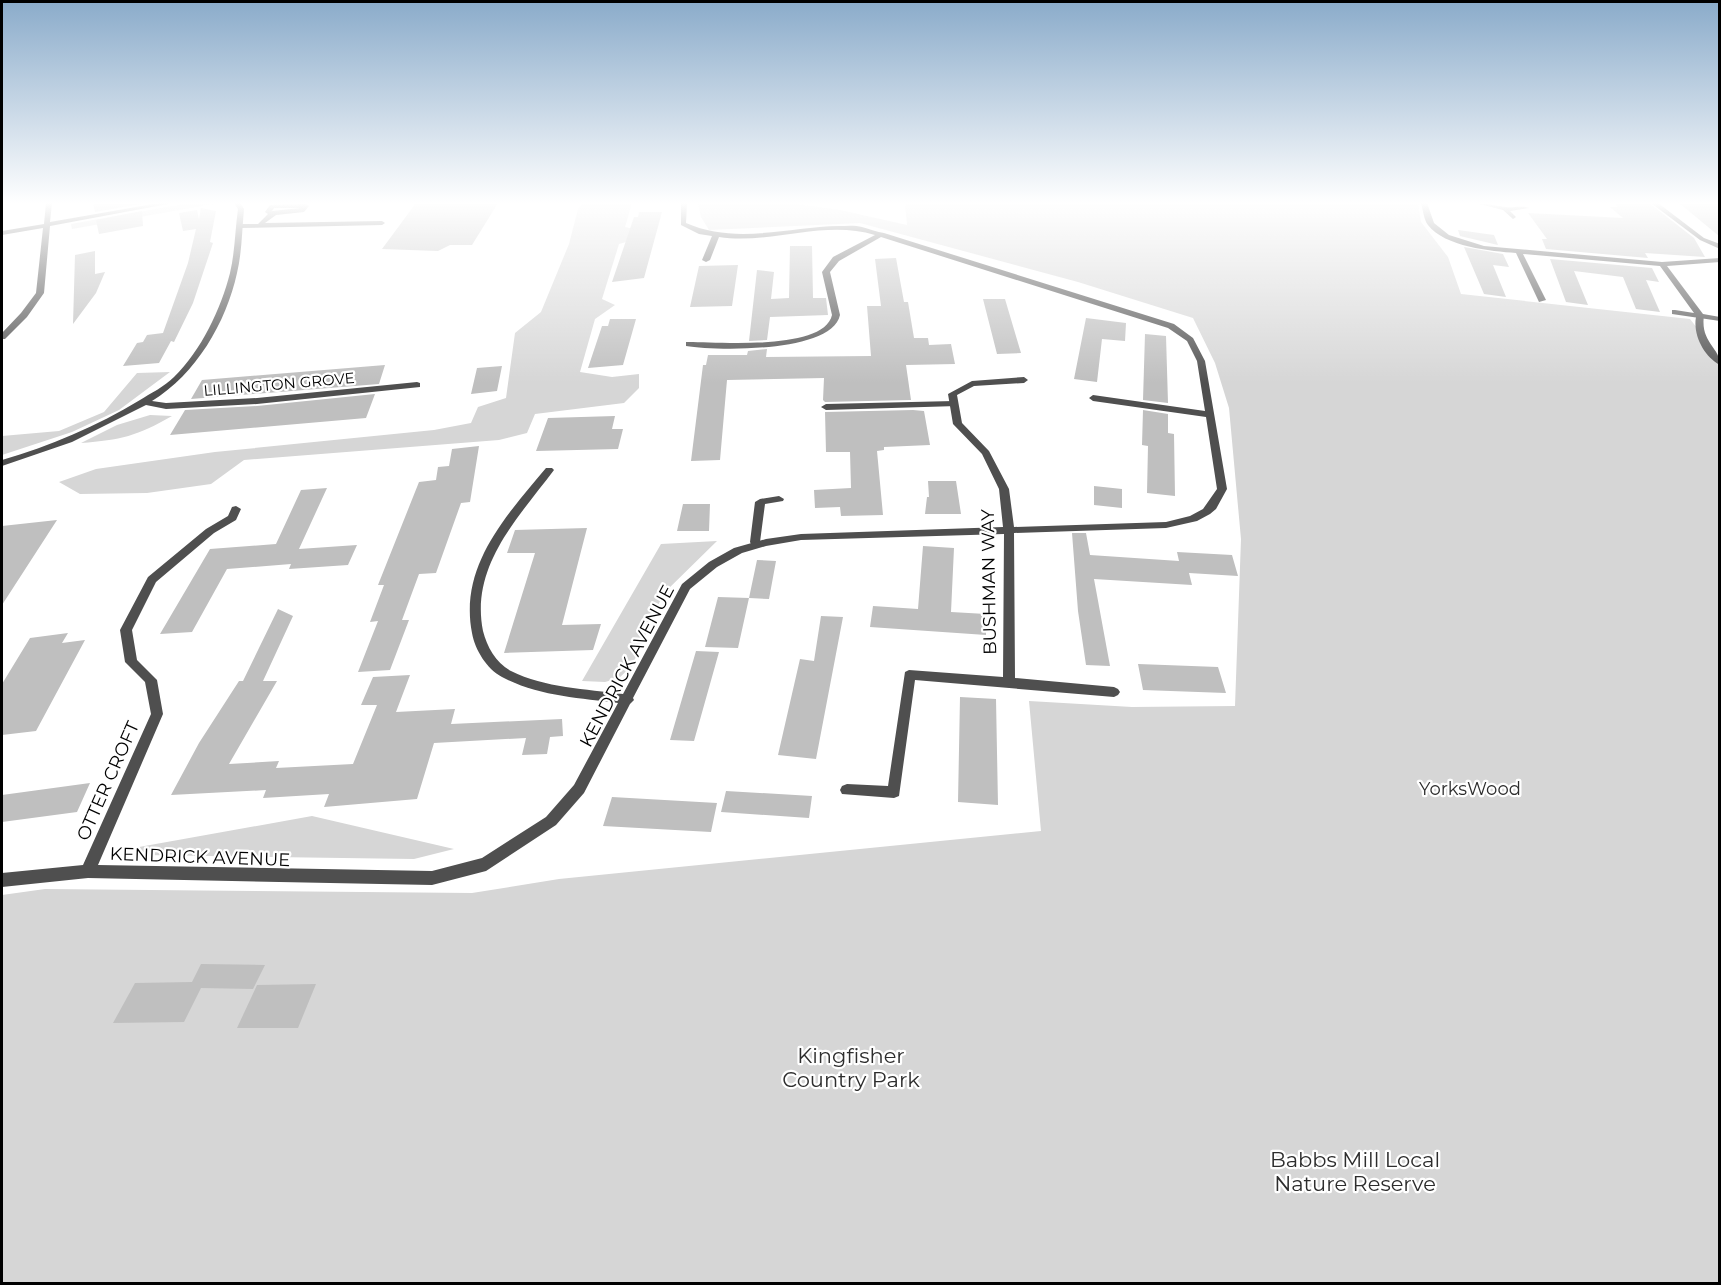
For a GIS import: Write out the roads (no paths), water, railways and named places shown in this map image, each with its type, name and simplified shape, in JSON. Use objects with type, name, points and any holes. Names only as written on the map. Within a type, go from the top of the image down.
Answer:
[{"type":"street","points":[[2,336],[24,315],[39,293],[43,263]]},
{"type":"street","points":[[2,463],[64,442],[143,402],[175,380],[194,360],[232,281],[234,263]]},
{"type":"street","points":[[688,344],[777,344],[811,338],[829,329],[836,320],[837,304],[826,286],[826,272],[833,263]]},
{"type":"street","name":"KENDRICK AVENUE","points":[[2,880],[88,871],[432,878],[486,864],[551,821],[579,789],[686,587],[707,567],[755,542],[801,537],[1166,525],[1195,519],[1214,507],[1222,489],[1201,361],[1190,340],[1171,326],[973,263]]},
{"type":"street","points":[[1524,263],[1542,300]]},
{"type":"street","points":[[1650,263],[1677,263]]},
{"type":"street","points":[[1662,264],[1700,315]]},
{"type":"street","points":[[1674,312],[1719,318]]},
{"type":"street","points":[[1700,315],[1697,327],[1701,338],[1719,363]]},
{"type":"street","points":[[826,407],[954,404],[952,394],[972,384],[1024,380]]},
{"type":"street","name":"LILLINGTON GROVE","points":[[143,402],[166,406],[257,401],[417,385]]},
{"type":"street","points":[[1093,398],[1210,415]]},
{"type":"street","name":"BUSHMAN WAY","points":[[954,404],[957,424],[986,453],[1004,489],[1009,530],[1009,682]]},
{"type":"street","points":[[549,470],[505,524],[491,548],[473,610],[475,627],[482,646],[494,665],[506,674],[524,682],[628,700]]},
{"type":"street","points":[[755,542],[760,502],[779,499]]},
{"type":"street","name":"OTTER CROFT","points":[[88,871],[157,714],[151,680],[132,662],[126,630],[152,580],[210,531],[232,518],[236,510]]},
{"type":"street","points":[[847,790],[894,792],[909,675],[1114,692]]},
{"type":"park label","name":"YorksWood","points":[[1470,789]]},
{"type":"park label","name":"Kingfisher Country Park","points":[[851,1067]]},
{"type":"park label","name":"Babbs Mill Local Nature Reserve","points":[[1355,1171]]}]
